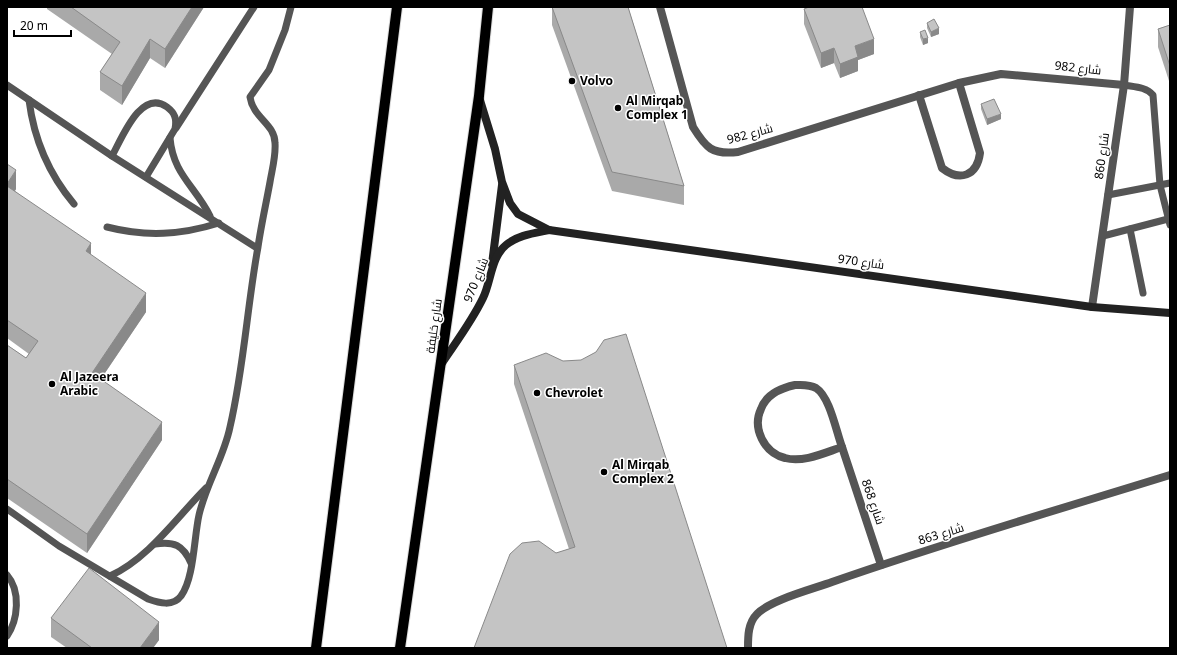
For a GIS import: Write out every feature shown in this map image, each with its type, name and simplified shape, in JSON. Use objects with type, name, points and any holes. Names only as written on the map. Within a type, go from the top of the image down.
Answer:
[{"type":"main road","points":[[316,648],[397,7]]},
{"type":"main road","name":"شارع خليفة","points":[[400,648],[479,96],[488,7]]},
{"type":"street","name":"شارع 982","points":[[660,7],[693,127],[703,143],[713,151],[724,154],[738,152],[960,83],[1001,74],[1124,85]]},
{"type":"street","name":"شارع 860","points":[[1092,307],[1124,85],[1130,7]]},
{"type":"street","points":[[919,95],[942,168],[950,174],[962,176],[973,172],[979,164],[980,153],[960,83]]},
{"type":"street","name":"شارع 970","points":[[479,96],[495,149],[502,182],[510,203],[518,214],[549,230],[1092,307],[1170,313]]},
{"type":"street","points":[[491,271],[502,182]]},
{"type":"street","name":"شارع 970","points":[[442,363],[475,313],[484,296],[491,271],[505,245],[529,234],[549,230]]},
{"type":"street","name":"شارع 868","points":[[842,447],[806,458],[785,458],[778,456],[766,447],[760,434],[758,420],[760,409],[768,398],[786,387],[808,385],[816,388],[826,398],[881,565]]},
{"type":"street","name":"شارع 863","points":[[748,648],[748,636],[751,624],[757,614],[765,607],[881,565],[1170,475]]},
{"type":"lane","points":[[146,177],[175,129],[254,7]]},
{"type":"lane","points":[[7,509],[59,546],[148,599],[162,604],[171,603],[180,598],[186,590],[190,577],[199,514],[208,486],[221,458],[230,428],[240,379],[257,248],[276,143],[273,133],[255,113],[251,105],[250,97],[269,70],[285,30],[291,7]]},
{"type":"lane","points":[[7,85],[112,156],[257,248]]},
{"type":"lane","points":[[1103,236],[1130,229],[1169,222],[1160,185],[1154,95],[1149,90],[1143,88],[1124,85]]},
{"type":"lane","points":[[29,100],[31,119],[43,156],[55,179],[74,204]]},
{"type":"lane","points":[[112,156],[139,110],[147,104],[154,102],[173,111],[176,120],[175,129]]},
{"type":"lane","points":[[170,137],[171,148],[177,168],[201,201],[210,217]]},
{"type":"lane","points":[[1108,195],[1170,183]]},
{"type":"lane","points":[[107,226],[132,232],[163,234],[182,233],[218,223]]},
{"type":"lane","points":[[1130,229],[1143,293]]},
{"type":"lane","points":[[110,576],[126,567],[155,544],[208,486]]},
{"type":"lane","points":[[155,544],[169,542],[178,546],[186,553],[191,563]]},
{"type":"lane","points":[[7,575],[18,602],[13,628],[7,636]]},
{"type":"building","points":[[71,7],[192,7],[165,49],[150,39],[122,86],[100,72],[120,42]]},
{"type":"building","name":"Al Mirqab Complex 1","points":[[552,7],[628,7],[684,186],[612,172]]},
{"type":"building","points":[[809,7],[862,7],[874,39],[855,46],[858,57],[840,64],[834,48],[821,53],[804,9]]},
{"type":"building","points":[[934,19],[939,28],[931,32],[927,23]]},
{"type":"building","points":[[1170,25],[1170,66],[1158,29]]},
{"type":"building","points":[[925,30],[928,38],[923,39],[920,32]]},
{"type":"building","points":[[994,99],[1001,114],[987,119],[981,104]]},
{"type":"building","points":[[7,164],[16,170],[7,184]]},
{"type":"building","name":"Al Jazeera Arabic","points":[[7,186],[91,243],[86,251],[146,293],[92,373],[162,422],[87,534],[7,479],[7,345],[26,358],[38,341],[7,320]]},
{"type":"building","name":"Al Mirqab Complex 2","points":[[626,334],[727,648],[474,648],[510,554],[522,543],[539,541],[556,553],[575,547],[514,365],[546,353],[563,361],[581,360],[596,352],[604,340]]},
{"type":"building","points":[[89,568],[159,622],[140,648],[92,648],[51,618]]},
{"type":"place","name":"Volvo","points":[[572,81]]},
{"type":"place","name":"Al Mirqab Complex 1","points":[[618,108]]},
{"type":"place","name":"Al Jazeera Arabic","points":[[52,384]]},
{"type":"place","name":"Chevrolet","points":[[537,393]]},
{"type":"place","name":"Al Mirqab Complex 2","points":[[604,472]]}]
